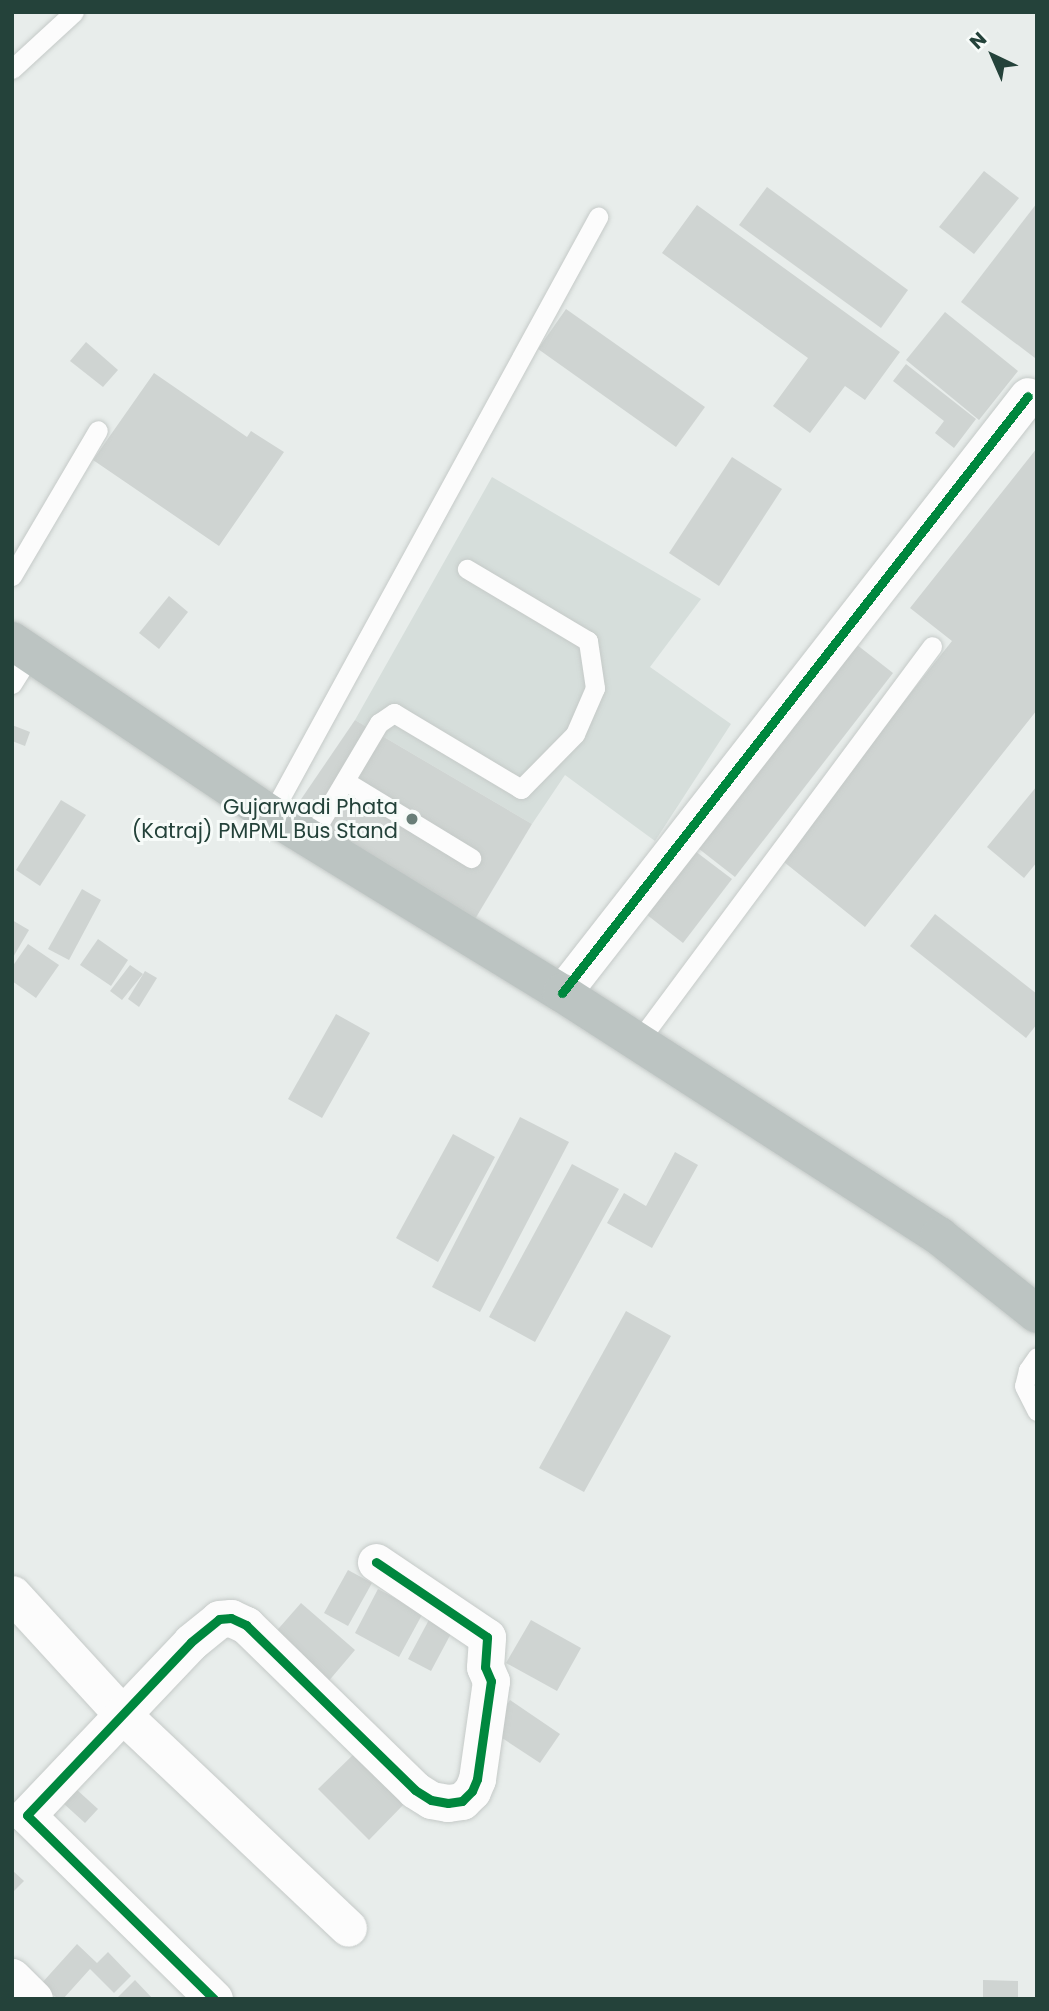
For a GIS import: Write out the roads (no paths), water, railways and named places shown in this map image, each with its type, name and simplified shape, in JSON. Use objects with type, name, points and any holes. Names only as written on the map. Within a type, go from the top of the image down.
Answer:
[{"type":"highway","points":[[18,659],[562,993],[939,1236],[1037,1314]]},
{"type":"street","points":[[562,993],[1028,396]]},
{"type":"street","points":[[214,1999],[17,1814],[208,1627],[219,1619],[232,1618],[246,1625],[415,1790],[431,1800],[448,1803],[462,1801],[472,1791],[477,1779],[491,1681],[485,1667],[487,1637],[376,1562]]},
{"type":"street","points":[[12,1594],[122,1714],[348,1928]]},
{"type":"street","points":[[12,1977],[34,1999]]},
{"type":"lane","points":[[12,69],[74,12]]},
{"type":"lane","points":[[271,816],[598,217]]},
{"type":"lane","points":[[12,576],[98,430]]},
{"type":"lane","points":[[310,839],[379,723],[394,713],[521,789],[575,734],[595,688],[588,641],[467,569]]},
{"type":"lane","points":[[638,1042],[932,646]]},
{"type":"lane","points":[[345,781],[471,858]]},
{"type":"lane","points":[[1037,1357],[1028,1370],[1024,1387],[1037,1411]]},
{"type":"place","name":"Gujarwadi Phata (Katraj) PMPML Bus Stand","points":[[412,819]]}]
